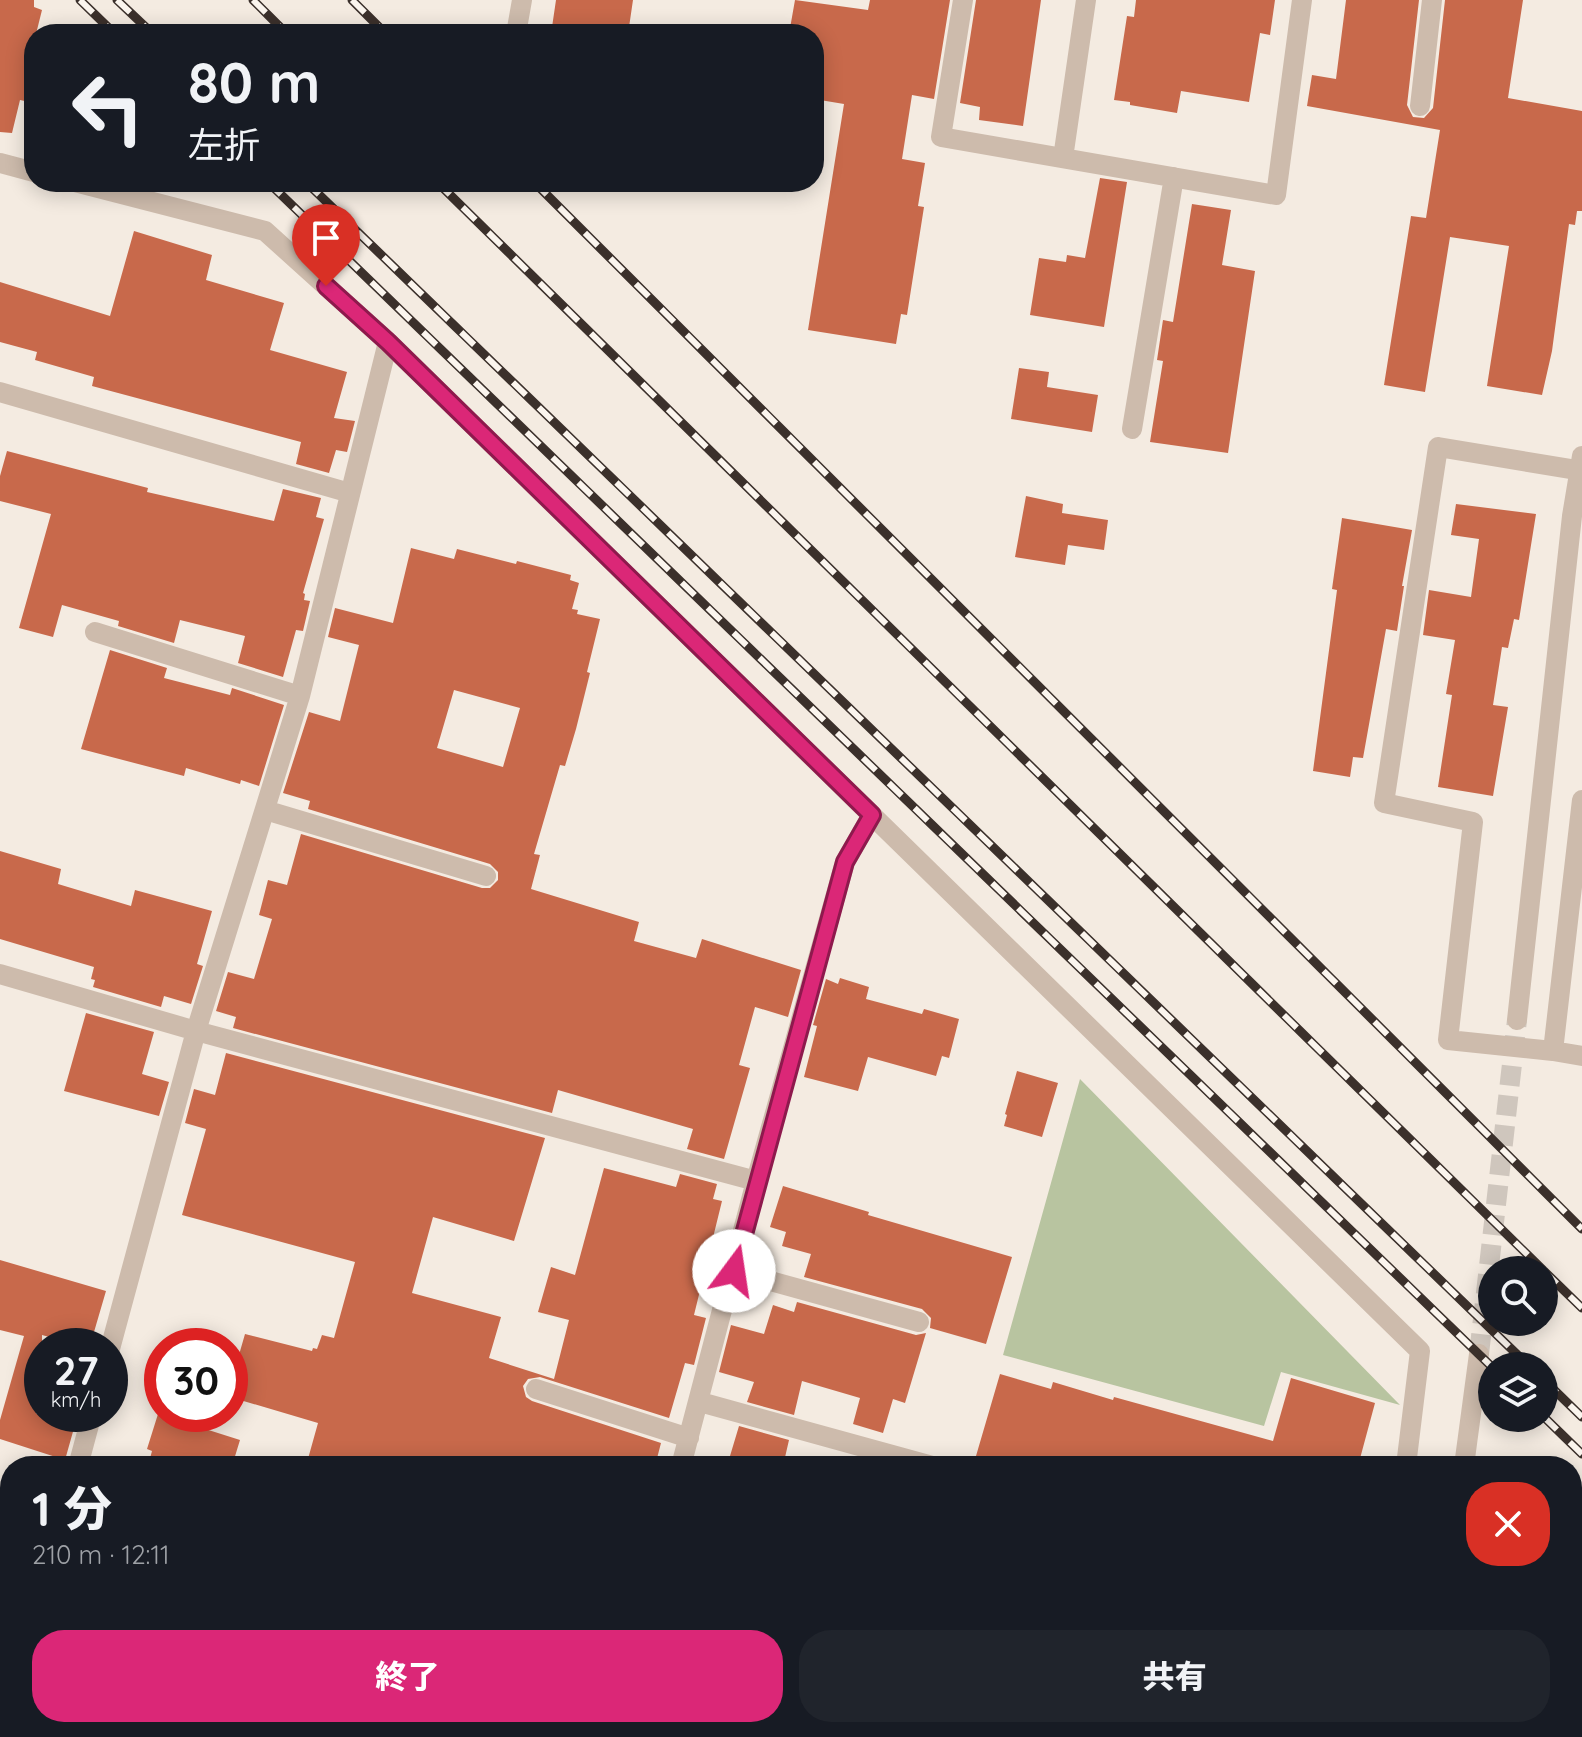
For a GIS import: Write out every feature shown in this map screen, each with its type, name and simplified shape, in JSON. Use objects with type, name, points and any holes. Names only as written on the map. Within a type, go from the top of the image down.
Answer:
[{"type":"street","points":[[518,24],[522,0]]},
{"type":"street","points":[[963,0],[941,137],[1276,195],[1302,0]]},
{"type":"street","points":[[1063,158],[1086,0]]},
{"type":"street","points":[[1420,106],[1432,0]]},
{"type":"street","points":[[0,163],[24,169]]},
{"type":"street","points":[[1132,429],[1174,177]]},
{"type":"street","points":[[114,192],[265,231],[388,342],[1420,1351],[1407,1456]]},
{"type":"street","points":[[116,1328],[196,1031],[300,696],[388,342]]},
{"type":"street","points":[[0,392],[350,493]]},
{"type":"street","points":[[1517,1020],[1581,466],[1438,447],[1384,803],[1473,822],[1448,1040],[1582,1056]]},
{"type":"street","points":[[95,632],[300,696]]},
{"type":"street","points":[[1553,1051],[1582,800]]},
{"type":"street","points":[[265,810],[486,876]]},
{"type":"street","points":[[684,1456],[845,862],[872,815]]},
{"type":"street","points":[[0,974],[196,1031],[756,1181]]},
{"type":"street","points":[[734,1271],[919,1322]]},
{"type":"street","points":[[1465,1456],[1478,1361]]},
{"type":"street","points":[[536,1389],[689,1438]]},
{"type":"street","points":[[700,1402],[896,1456]]},
{"type":"street","points":[[81,1456],[87,1432]]},
{"type":"green space","points":[[1080,1079],[1400,1405],[1281,1372],[1264,1426],[1003,1355]]},
{"type":"building","points":[[0,0],[34,0],[34,7],[42,10],[38,24],[24,24],[24,101],[20,100],[12,133],[0,132]]},
{"type":"building","points":[[556,0],[633,0],[629,24],[552,24]]},
{"type":"building","points":[[795,0],[868,10],[870,0],[950,0],[934,99],[912,95],[902,159],[925,163],[918,206],[924,207],[907,315],[901,314],[896,344],[808,330],[844,104],[824,101],[824,24],[791,24]]},
{"type":"building","points":[[976,0],[1041,0],[1023,126],[979,120],[980,107],[960,103]]},
{"type":"building","points":[[1136,0],[1275,0],[1270,35],[1260,33],[1249,102],[1181,91],[1177,113],[1114,100],[1127,16],[1134,17]]},
{"type":"building","points":[[1346,0],[1419,0],[1407,105],[1413,117],[1424,118],[1433,108],[1445,0],[1523,0],[1508,98],[1582,111],[1582,211],[1577,211],[1575,225],[1569,224],[1552,351],[1542,395],[1487,386],[1509,246],[1450,237],[1425,392],[1384,385],[1411,216],[1426,218],[1440,130],[1307,106],[1312,75],[1336,79]]},
{"type":"building","points":[[1100,178],[1127,182],[1104,327],[1030,315],[1039,258],[1066,262],[1067,255],[1085,258]]},
{"type":"building","points":[[1192,204],[1231,210],[1222,265],[1255,271],[1228,453],[1150,442],[1163,361],[1157,360],[1163,320],[1173,322]]},
{"type":"building","points":[[134,231],[212,255],[206,280],[284,303],[270,350],[347,372],[334,418],[355,421],[347,452],[336,450],[329,473],[296,464],[301,442],[92,386],[94,377],[35,360],[37,352],[0,342],[0,282],[110,316]]},
{"type":"building","points":[[1019,368],[1049,372],[1047,387],[1098,395],[1092,432],[1011,419]]},
{"type":"building","points":[[7,451],[148,488],[147,492],[274,521],[283,489],[321,498],[316,517],[324,519],[303,593],[304,600],[310,601],[303,631],[296,630],[283,677],[238,663],[245,636],[180,620],[174,643],[118,626],[119,621],[62,605],[53,637],[19,628],[51,514],[0,501],[0,476]]},
{"type":"building","points":[[1026,496],[1063,504],[1062,513],[1108,520],[1104,550],[1068,545],[1065,565],[1015,557]]},
{"type":"building","points":[[1456,504],[1536,514],[1519,620],[1514,619],[1508,648],[1502,647],[1493,705],[1508,707],[1493,796],[1438,787],[1452,695],[1446,694],[1455,640],[1423,635],[1429,590],[1471,597],[1479,539],[1451,535]]},
{"type":"building","points":[[1342,518],[1412,530],[1397,631],[1386,629],[1363,758],[1353,757],[1350,777],[1313,771],[1337,590],[1332,589]]},
{"type":"building","points":[[411,548],[454,559],[457,549],[516,564],[517,561],[571,575],[570,580],[579,583],[572,609],[578,610],[577,614],[600,619],[576,729],[565,766],[560,765],[534,854],[540,855],[531,889],[639,922],[634,941],[696,958],[702,939],[801,970],[788,1017],[755,1007],[739,1065],[750,1068],[724,1159],[687,1149],[693,1129],[558,1090],[552,1113],[233,1028],[236,1017],[216,1011],[228,972],[254,979],[272,919],[259,915],[268,880],[287,885],[301,834],[482,888],[490,888],[498,880],[498,872],[490,864],[308,809],[310,801],[283,793],[309,712],[340,721],[359,645],[328,637],[335,608],[393,623]],"holes":[[[454,690],[520,708],[503,767],[437,748]]]},
{"type":"building","points":[[110,650],[167,668],[164,678],[230,695],[232,688],[284,705],[259,786],[241,780],[240,784],[186,768],[184,776],[81,749]]},
{"type":"building","points":[[0,851],[61,869],[58,884],[131,906],[135,890],[212,911],[197,964],[203,966],[191,1004],[164,996],[161,1007],[93,987],[94,967],[0,939]]},
{"type":"building","points":[[840,978],[869,987],[866,999],[922,1014],[924,1009],[959,1019],[949,1058],[942,1056],[936,1076],[868,1057],[858,1091],[804,1077],[817,1026],[813,1025],[826,979],[838,984]]},
{"type":"building","points":[[86,1013],[154,1032],[142,1074],[169,1082],[159,1116],[64,1091]]},
{"type":"building","points":[[226,1053],[545,1138],[514,1241],[433,1217],[412,1293],[501,1317],[489,1358],[554,1379],[569,1320],[538,1312],[551,1267],[575,1275],[604,1168],[676,1187],[680,1174],[717,1184],[713,1199],[722,1201],[694,1315],[706,1318],[694,1365],[685,1363],[669,1418],[540,1377],[528,1379],[523,1386],[526,1397],[532,1401],[661,1443],[658,1456],[309,1456],[318,1423],[248,1402],[248,1335],[312,1351],[313,1348],[317,1349],[322,1335],[334,1338],[355,1262],[182,1215],[206,1129],[185,1123],[194,1089],[215,1095]]},
{"type":"building","points":[[1017,1071],[1058,1083],[1042,1137],[1004,1126]]},
{"type":"building","points":[[783,1186],[869,1212],[868,1215],[1012,1257],[986,1344],[930,1328],[931,1318],[922,1309],[804,1277],[811,1254],[782,1246],[786,1232],[770,1227]]},
{"type":"building","points":[[0,1260],[106,1291],[95,1328],[24,1328],[24,1336],[0,1330]]},
{"type":"building","points":[[797,1302],[916,1335],[926,1333],[905,1403],[893,1399],[883,1433],[853,1424],[860,1398],[802,1381],[794,1415],[747,1402],[754,1382],[719,1372],[731,1325],[764,1334],[773,1305],[794,1312]]},
{"type":"building","points":[[24,1336],[24,1432],[73,1432],[66,1456],[53,1456],[0,1439],[0,1420]]},
{"type":"building","points":[[1000,1374],[1051,1389],[1053,1382],[1273,1441],[1291,1378],[1375,1403],[1361,1456],[976,1456]]},
{"type":"building","points":[[739,1426],[789,1440],[785,1456],[730,1456]]},
{"type":"building","points":[[152,1432],[215,1432],[240,1440],[235,1456],[151,1456],[152,1451],[147,1449]]},
{"type":"tunnel","points":[[1479,1352],[1517,1020]]},
{"type":"railway","points":[[80,0],[105,24]]},
{"type":"railway","points":[[117,0],[142,24]]},
{"type":"railway","points":[[253,0],[277,24]]},
{"type":"railway","points":[[352,0],[376,24]]},
{"type":"railway","points":[[278,192],[1478,1353]]},
{"type":"railway","points":[[316,192],[1515,1352]]},
{"type":"railway","points":[[447,192],[1529,1256]]},
{"type":"railway","points":[[544,192],[1582,1229]]},
{"type":"railway","points":[[1558,1285],[1582,1308]]},
{"type":"railway","points":[[1558,1394],[1582,1417]]},
{"type":"railway","points":[[1558,1431],[1582,1454]]},
{"type":"route","points":[[326,286],[388,342],[872,815],[845,862],[734,1271]]}]
